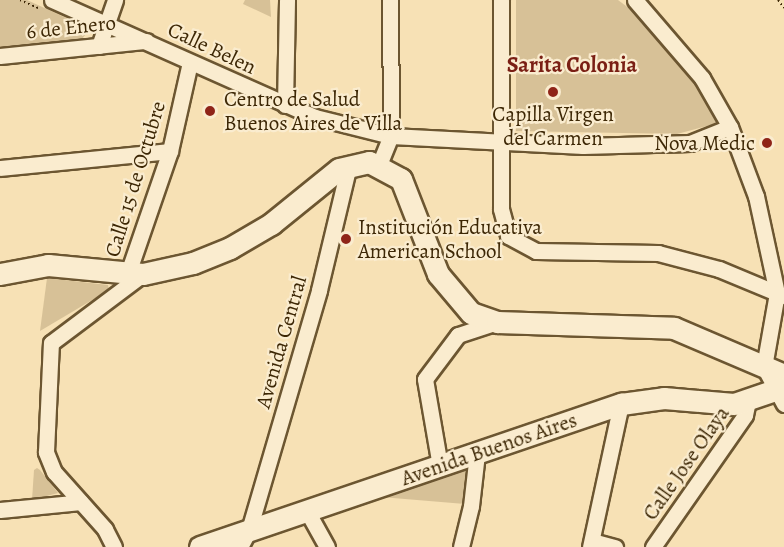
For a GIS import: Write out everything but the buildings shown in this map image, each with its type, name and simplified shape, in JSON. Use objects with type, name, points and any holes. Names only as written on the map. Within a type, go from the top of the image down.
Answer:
[{"type":"street","points":[[99,46],[105,22],[115,0]]},
{"type":"street","points":[[285,105],[287,0]]},
{"type":"street","points":[[379,165],[391,136],[390,0]]},
{"type":"street","points":[[501,0],[501,209],[508,236],[536,251],[658,253],[719,268],[781,294]]},
{"type":"street","points":[[635,0],[702,78],[730,127],[756,196],[781,294],[764,367]]},
{"type":"street","name":"Calle Belen","points":[[47,5],[105,22],[285,105],[344,127],[391,136],[583,146],[690,143],[730,127]]},
{"type":"street","name":"6 de Enero","points":[[0,56],[147,41]]},
{"type":"street","name":"Calle 15 de Octubre","points":[[135,274],[170,151],[190,62]]},
{"type":"street","points":[[0,168],[170,151]]},
{"type":"street","points":[[0,274],[48,265],[135,274],[193,262],[230,248],[271,224],[325,179],[349,165],[379,165],[392,171],[407,189],[438,274],[454,297],[471,313],[497,322],[674,328],[764,367],[782,389]]},
{"type":"street","name":"Avenida Central","points":[[244,539],[319,290],[349,165]]},
{"type":"street","points":[[114,547],[105,529],[54,472],[46,452],[51,343],[135,274]]},
{"type":"street","points":[[440,466],[425,379],[458,335],[497,322]]},
{"type":"street","name":"Avenida Buenos Aires","points":[[200,547],[244,539],[307,511],[621,404],[664,398],[722,405],[748,401],[782,389]]},
{"type":"street","name":"Calle Jose Olaya","points":[[653,547],[745,415],[748,401]]},
{"type":"street","points":[[615,547],[591,544],[621,404]]},
{"type":"street","points":[[461,547],[471,506],[477,453]]},
{"type":"street","points":[[0,510],[81,502]]},
{"type":"street","points":[[307,511],[327,547]]},
{"type":"path","points":[[20,0],[47,5]]},
{"type":"path","points":[[778,0],[784,8]]},
{"type":"shaded area","points":[[0,0],[27,0],[77,23],[85,35],[80,42],[0,53]]},
{"type":"shaded area","points":[[245,0],[270,0],[271,17],[243,4]]},
{"type":"shaded area","points":[[516,0],[618,0],[634,12],[687,72],[718,123],[677,134],[516,131]]},
{"type":"shaded area","points":[[47,278],[108,285],[109,290],[40,331]]},
{"type":"shaded area","points":[[37,468],[58,493],[32,500],[34,470]]},
{"type":"shaded area","points":[[465,469],[470,476],[465,504],[381,497]]},
{"type":"place","name":"Capilla Virgen del Carmen","points":[[553,92]]},
{"type":"place","name":"Centro de Salud Buenos Aires de Villa","points":[[210,111]]},
{"type":"place","name":"Nova Medic","points":[[767,143]]},
{"type":"place","name":"Institución Educativa American School","points":[[346,239]]},
{"type":"district","name":"Sarita Colonia","points":[[572,66]]}]
